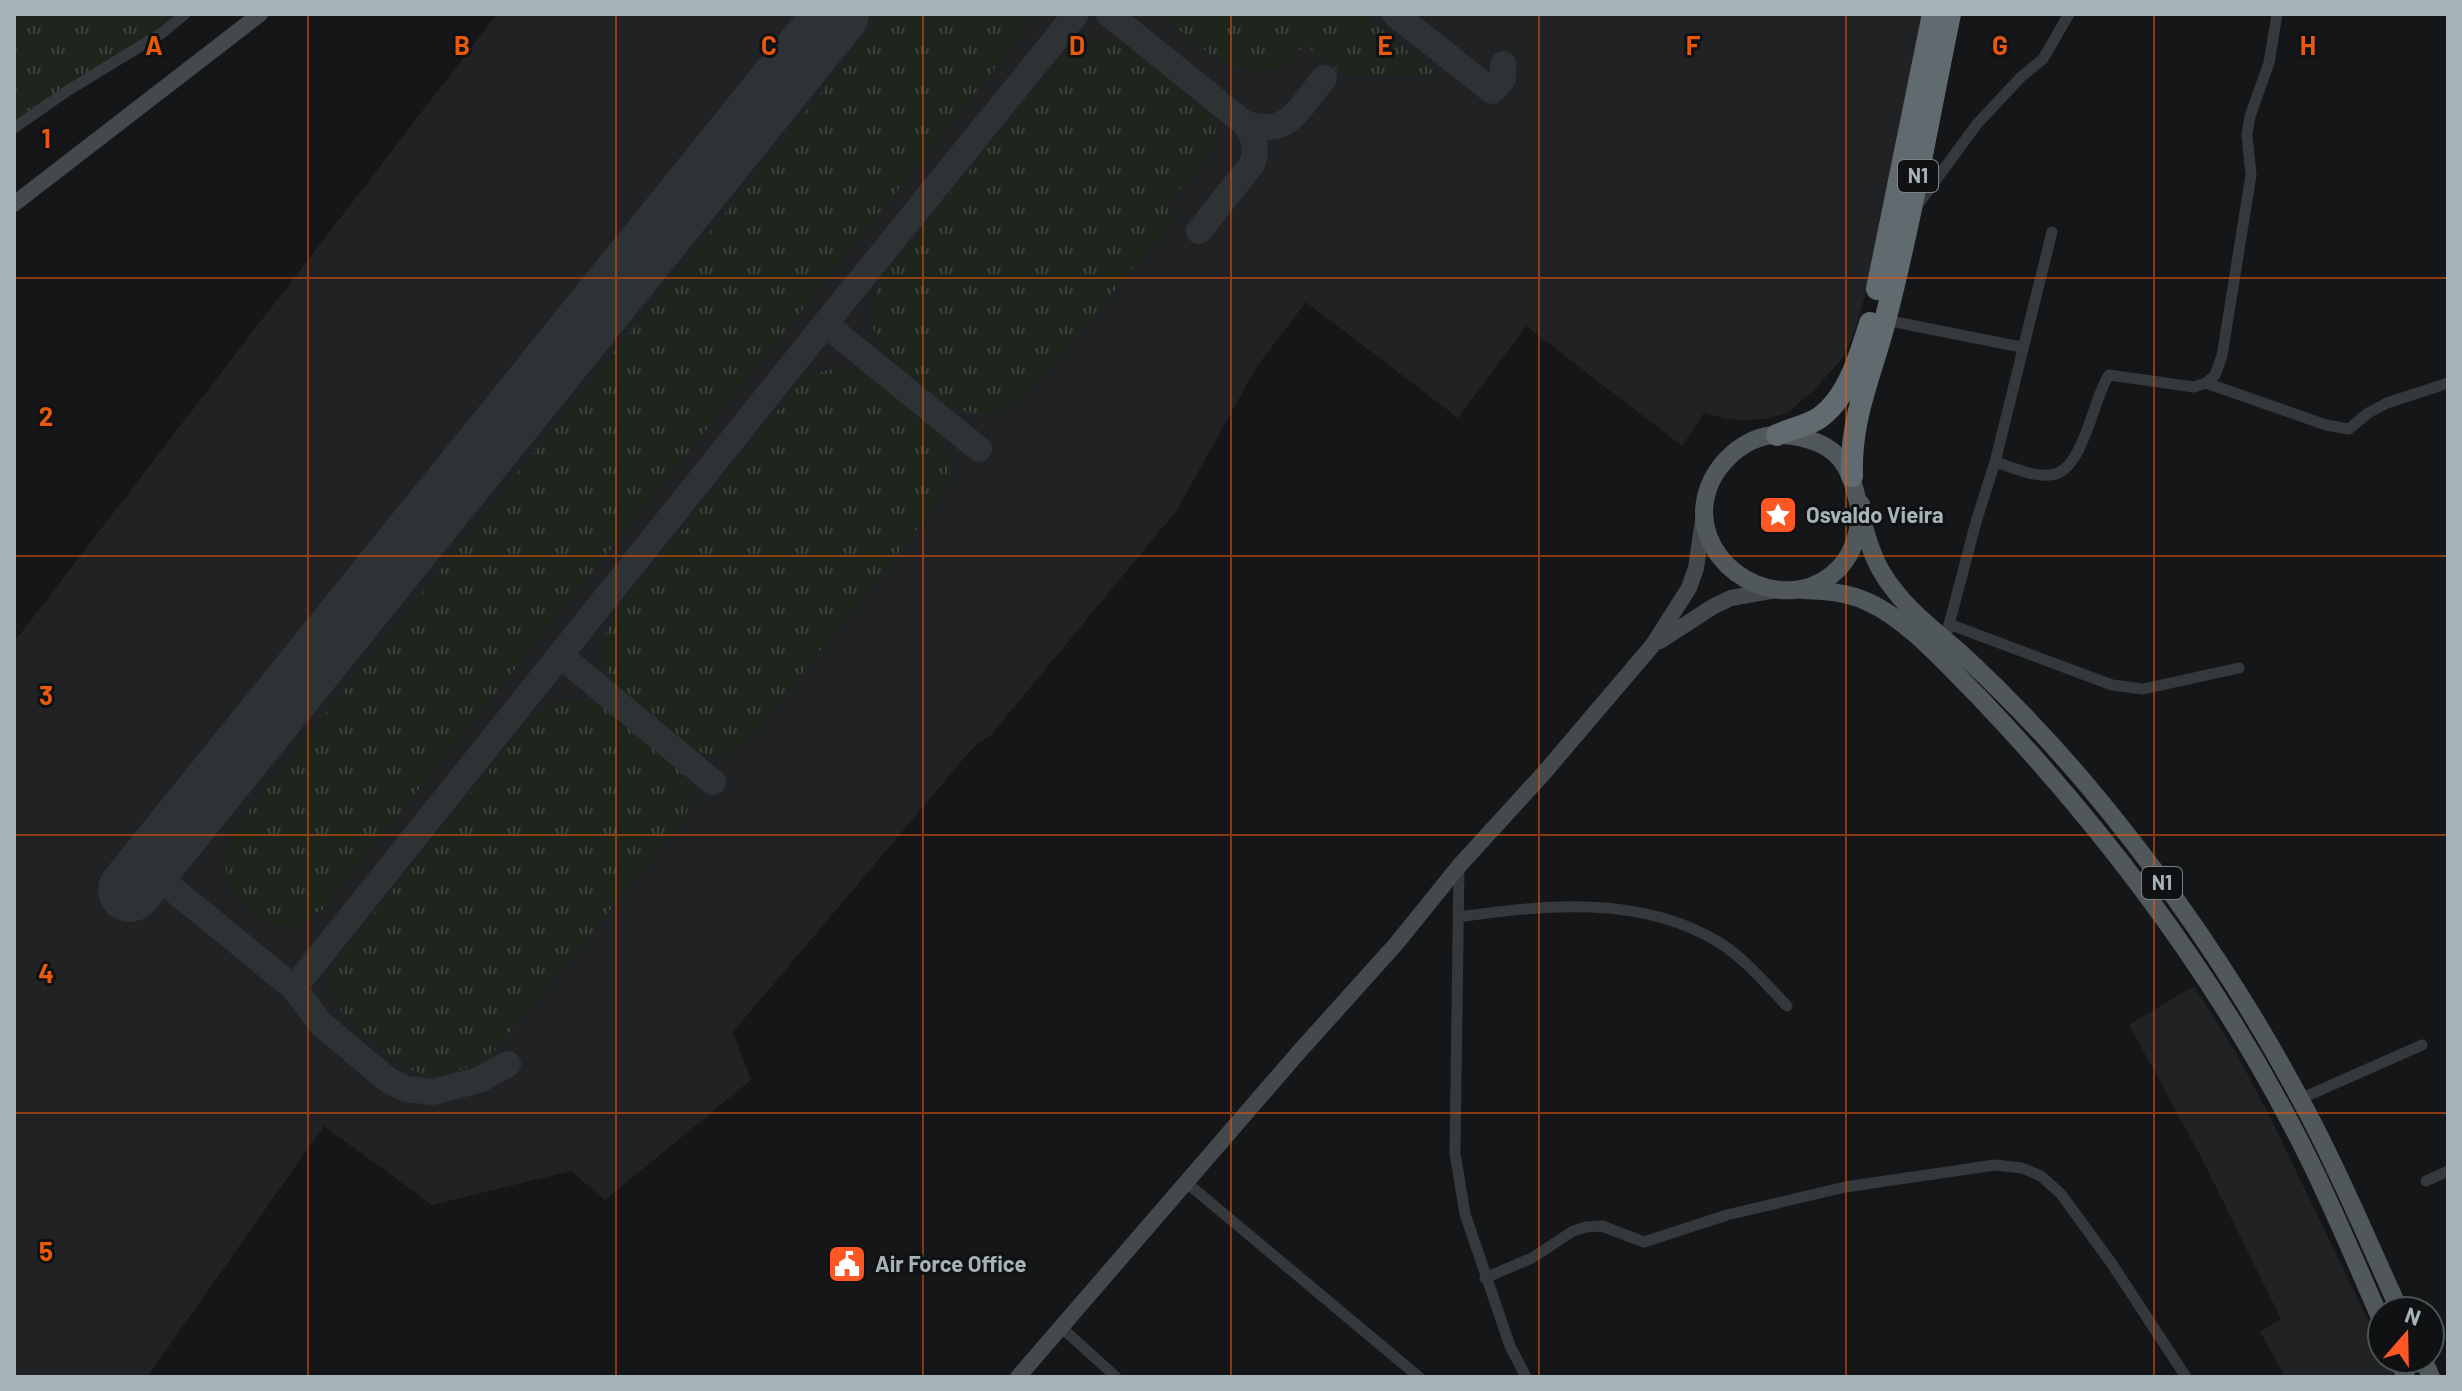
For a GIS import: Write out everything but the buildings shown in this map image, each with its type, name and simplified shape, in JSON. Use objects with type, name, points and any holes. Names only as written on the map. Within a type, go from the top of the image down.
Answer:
[{"type":"highway","name":"N1","points":[[1777,435],[1816,419],[1829,409],[1851,374],[1867,333],[1933,14]]},
{"type":"highway","name":"N1","points":[[1852,476],[1854,425],[1885,320],[1950,14]]},
{"type":"main road","points":[[1777,435],[1802,437],[1832,451],[1852,476],[1861,504],[1859,530],[1839,569],[1813,585],[1784,590],[1748,582],[1733,573],[1709,540],[1704,515],[1706,495],[1720,466],[1732,452],[1745,444],[1777,435]]},
{"type":"main road","name":"N1","points":[[1861,504],[1869,545],[1895,592],[1947,632],[2089,787],[2212,952],[2300,1099],[2392,1295]]},
{"type":"main road","name":"N1","points":[[1784,590],[1850,595],[1870,602],[1911,632],[1945,662],[2007,727],[2132,874],[2185,949],[2292,1125],[2370,1295]]},
{"type":"street","points":[[14,128],[67,91],[162,33],[185,14]]},
{"type":"street","points":[[14,204],[260,14]]},
{"type":"street","points":[[1908,217],[1977,124],[2021,77],[2043,59],[2069,14]]},
{"type":"street","points":[[1995,462],[2044,475],[2059,474],[2084,441],[2109,375],[2194,387],[2206,383],[2215,375],[2222,356],[2230,312],[2251,175],[2247,135],[2250,116],[2269,63],[2277,14]]},
{"type":"street","points":[[2052,232],[2021,347],[1995,462],[1947,632],[2112,685],[2143,689],[2239,668]]},
{"type":"street","points":[[1885,320],[2021,347]]},
{"type":"street","points":[[2206,383],[2326,425],[2349,429],[2368,413],[2387,403],[2448,383]]},
{"type":"street","points":[[1018,1377],[1652,646],[1689,588],[1696,568],[1704,515]]},
{"type":"street","points":[[1652,646],[1731,598],[1784,590]]},
{"type":"street","points":[[1459,866],[1455,1153],[1465,1214],[1485,1278],[1510,1346],[1526,1377]]},
{"type":"street","points":[[1458,917],[1520,908],[1603,907],[1638,911],[1688,927],[1720,943],[1787,1006]]},
{"type":"street","points":[[2300,1099],[2422,1045]]},
{"type":"street","points":[[1485,1278],[1532,1258],[1573,1231],[1596,1225],[1644,1242],[1727,1215],[1845,1187],[1995,1165],[2022,1168],[2041,1176],[2061,1194],[2112,1264],[2186,1377]]},
{"type":"street","points":[[2426,1181],[2448,1171]]},
{"type":"street","points":[[1187,1183],[1419,1377]]},
{"type":"street","points":[[1062,1328],[1116,1377]]},
{"type":"shaded area","points":[[497,14],[1925,14],[1878,251],[1853,337],[1841,360],[1814,390],[1787,413],[1766,419],[1743,420],[1704,413],[1682,446],[1526,326],[1458,418],[1306,302],[1256,368],[1177,510],[991,735],[965,757],[733,1032],[751,1080],[605,1200],[571,1171],[432,1205],[324,1126],[147,1377],[14,1377],[14,642]]},
{"type":"shaded area","points":[[2194,986],[2239,1058],[2272,1121],[2366,1316],[2366,1375],[2396,1377],[2285,1377],[2260,1332],[2281,1319],[2201,1157],[2129,1025]]},
{"type":"green space","points":[[14,14],[189,14],[14,128]]},
{"type":"green space","points":[[884,14],[1029,14],[1025,30],[323,909],[291,928],[257,915],[234,891],[227,876],[229,843],[237,825]]},
{"type":"green space","points":[[1161,14],[1362,14],[1435,72],[1431,77],[1341,74],[1307,46],[1294,52],[1293,60],[1274,69],[1256,71],[1239,68],[1206,51]]},
{"type":"green space","points":[[1103,40],[1132,48],[1212,117],[1215,141],[1203,164],[1168,203],[1168,210],[1176,218],[1024,396],[1006,407],[985,414],[953,407],[918,385],[889,356],[879,341],[873,327],[872,313],[879,286],[885,273],[1059,61],[1085,45]]},
{"type":"green space","points":[[844,367],[865,370],[880,377],[934,424],[942,437],[950,475],[937,505],[756,731],[725,756],[716,757],[688,749],[608,677],[600,656],[604,637],[614,615],[803,379]]},
{"type":"green space","points":[[584,699],[604,702],[679,763],[690,780],[692,800],[683,821],[494,1051],[450,1074],[430,1075],[410,1069],[369,1039],[335,1002],[330,984],[335,962],[533,715],[559,703]]},
{"type":"taxiway","points":[[294,988],[1076,14]]},
{"type":"taxiway","points":[[1109,14],[1244,123],[1253,137],[1255,153],[1252,164],[1199,231]]},
{"type":"taxiway","points":[[1395,14],[1492,91],[1503,79],[1503,64]]},
{"type":"taxiway","points":[[1244,123],[1259,127],[1282,124],[1299,110],[1324,78]]},
{"type":"taxiway","points":[[825,324],[979,449]]},
{"type":"taxiway","points":[[561,656],[713,782]]},
{"type":"taxiway","points":[[148,869],[294,988],[320,1023],[388,1080],[406,1089],[433,1092],[479,1080],[508,1064]]},
{"type":"runway","points":[[130,890],[837,14]]},
{"type":"place","name":"Osvaldo Vieira","points":[[1778,515]]},
{"type":"place","name":"Air Force Office","points":[[847,1264]]}]
